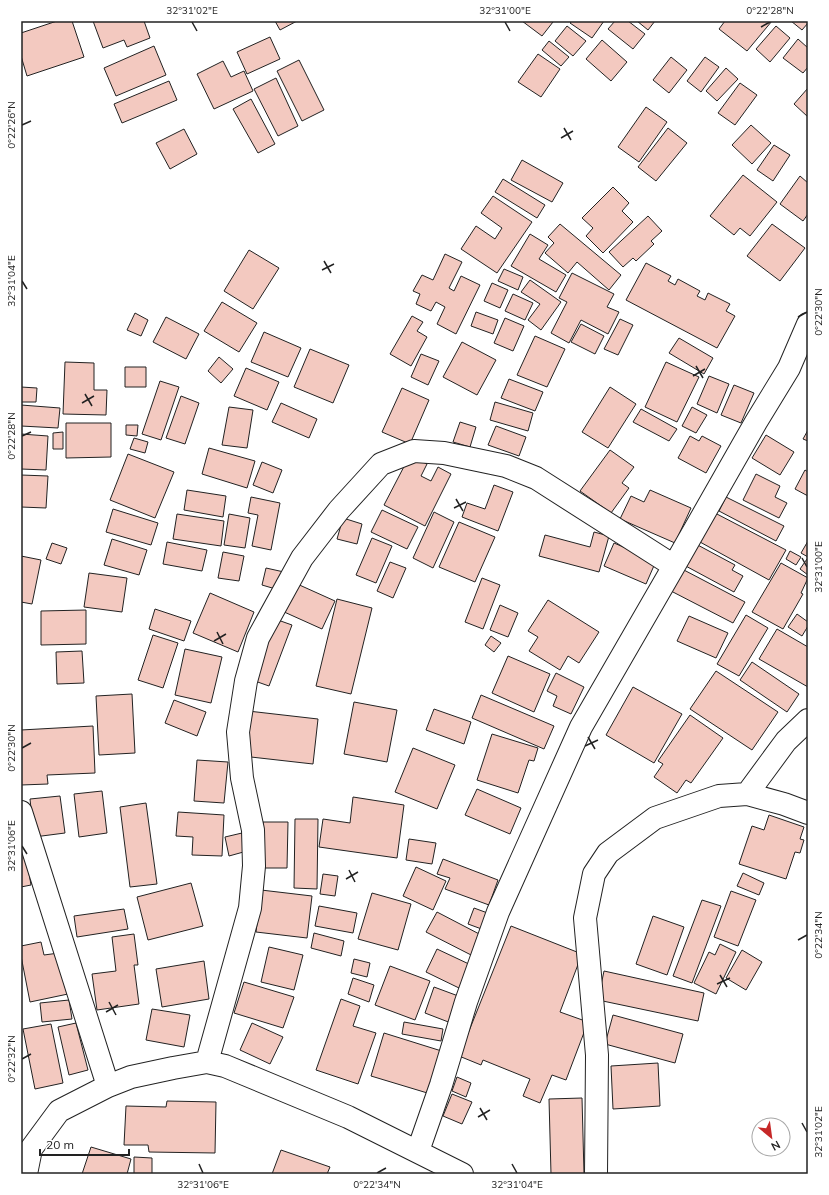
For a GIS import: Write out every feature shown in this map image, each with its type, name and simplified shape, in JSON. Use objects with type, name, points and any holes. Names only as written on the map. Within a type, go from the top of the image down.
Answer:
[{"type":"street","points":[[418,1152],[441,1085],[466,1002],[498,912],[580,727],[756,422],[790,368],[808,324]]},
{"type":"street","points":[[207,1062],[250,908],[254,866],[253,830],[242,778],[238,732],[246,681],[258,638],[302,558],[339,510],[381,464],[414,451],[444,452],[506,466],[536,478],[674,566]]},
{"type":"street","points":[[747,794],[786,741],[808,720]]},
{"type":"street","points":[[596,1174],[597,1055],[585,918],[594,874],[608,853],[655,818],[719,796],[747,794],[784,804],[808,813]]},
{"type":"street","points":[[21,812],[108,1086]]},
{"type":"street","points":[[26,1174],[31,1149],[59,1111],[108,1086],[131,1077],[207,1062],[225,1066],[348,1117],[462,1174]]},
{"type":"building","points":[[57,21],[72,21],[84,57],[27,76],[21,56],[21,33]]},
{"type":"building","points":[[93,21],[144,21],[150,38],[127,47],[124,40],[103,48]]},
{"type":"building","points":[[275,21],[297,21],[280,30]]},
{"type":"building","points":[[522,21],[551,21],[553,22],[542,36]]},
{"type":"building","points":[[572,21],[604,21],[592,38],[570,23]]},
{"type":"building","points":[[615,21],[628,21],[645,34],[633,49],[608,29]]},
{"type":"building","points":[[637,21],[655,21],[648,30]]},
{"type":"building","points":[[725,21],[772,21],[747,51],[719,29]]},
{"type":"building","points":[[791,21],[808,21],[808,23],[802,30]]},
{"type":"building","points":[[567,26],[586,41],[573,56],[555,41]]},
{"type":"building","points":[[776,26],[790,38],[770,62],[756,49]]},
{"type":"building","points":[[270,37],[280,59],[247,74],[237,52]]},
{"type":"building","points":[[798,39],[808,48],[808,67],[803,73],[783,58]]},
{"type":"building","points":[[602,40],[627,62],[611,81],[586,59]]},
{"type":"building","points":[[549,41],[569,57],[561,66],[542,50]]},
{"type":"building","points":[[154,46],[166,75],[116,96],[104,68]]},
{"type":"building","points":[[538,54],[560,69],[541,97],[518,82]]},
{"type":"building","points":[[671,57],[687,70],[669,93],[653,80]]},
{"type":"building","points":[[705,57],[719,67],[701,92],[687,81]]},
{"type":"building","points":[[299,60],[324,110],[302,121],[277,71]]},
{"type":"building","points":[[223,61],[231,77],[244,71],[253,91],[214,109],[197,74]]},
{"type":"building","points":[[726,68],[738,79],[717,101],[706,91]]},
{"type":"building","points":[[276,78],[298,126],[278,136],[254,89]]},
{"type":"building","points":[[169,81],[177,100],[122,123],[114,104]]},
{"type":"building","points":[[740,83],[757,95],[735,125],[718,113]]},
{"type":"building","points":[[808,88],[808,117],[794,104]]},
{"type":"building","points":[[251,99],[275,144],[258,153],[233,109]]},
{"type":"building","points":[[646,107],[667,122],[639,162],[618,147]]},
{"type":"building","points":[[751,125],[771,143],[752,164],[732,145]]},
{"type":"building","points":[[668,128],[687,143],[656,181],[638,167]]},
{"type":"building","points":[[184,129],[197,154],[170,169],[156,143]]},
{"type":"building","points":[[774,145],[790,155],[773,181],[757,170]]},
{"type":"building","points":[[522,160],[563,183],[552,202],[511,180]]},
{"type":"building","points":[[743,175],[777,202],[750,236],[740,228],[734,235],[710,216]]},
{"type":"building","points":[[800,176],[808,183],[808,214],[803,221],[780,204]]},
{"type":"building","points":[[503,179],[545,205],[537,218],[495,192]]},
{"type":"building","points":[[613,187],[629,203],[622,211],[633,222],[603,253],[586,236],[593,228],[582,218]]},
{"type":"building","points":[[493,196],[532,222],[497,273],[461,249],[476,226],[495,239],[502,228],[481,213]]},
{"type":"building","points":[[648,216],[662,231],[651,241],[654,244],[636,261],[633,258],[623,267],[609,252]]},
{"type":"building","points":[[560,224],[621,275],[609,290],[577,262],[568,273],[545,253],[554,243],[548,237]]},
{"type":"building","points":[[772,224],[805,248],[780,281],[747,256]]},
{"type":"building","points":[[530,234],[548,245],[539,259],[566,275],[556,292],[511,266]]},
{"type":"building","points":[[249,250],[279,268],[253,309],[224,291]]},
{"type":"building","points":[[445,254],[462,262],[449,288],[454,291],[461,276],[480,285],[456,334],[437,324],[445,307],[436,302],[431,311],[416,304],[420,294],[413,291],[422,275],[433,280]]},
{"type":"building","points":[[646,263],[671,276],[668,281],[675,285],[678,279],[700,291],[697,296],[705,300],[708,293],[730,304],[726,311],[735,316],[717,348],[626,300]]},
{"type":"building","points":[[504,269],[523,277],[518,290],[498,281]]},
{"type":"building","points":[[572,273],[614,294],[607,307],[619,312],[608,334],[581,320],[569,343],[551,333],[567,302],[559,298]]},
{"type":"building","points":[[530,280],[561,302],[541,330],[528,320],[540,304],[521,292]]},
{"type":"building","points":[[492,283],[508,290],[500,308],[484,301]]},
{"type":"building","points":[[513,294],[533,303],[525,320],[505,311]]},
{"type":"building","points":[[222,302],[257,323],[239,352],[204,331]]},
{"type":"building","points":[[476,312],[498,320],[493,334],[471,326]]},
{"type":"building","points":[[135,313],[148,320],[141,336],[127,330]]},
{"type":"building","points":[[412,316],[423,322],[417,331],[427,337],[411,366],[390,354]]},
{"type":"building","points":[[166,317],[199,334],[186,359],[153,342]]},
{"type":"building","points":[[505,318],[524,326],[513,351],[494,343]]},
{"type":"building","points":[[620,319],[633,325],[618,355],[604,349]]},
{"type":"building","points":[[581,324],[604,336],[595,354],[571,342]]},
{"type":"building","points":[[264,332],[301,348],[288,377],[251,362]]},
{"type":"building","points":[[535,336],[565,349],[547,387],[517,375]]},
{"type":"building","points":[[679,338],[713,358],[704,374],[669,353]]},
{"type":"building","points":[[462,342],[496,360],[477,395],[443,377]]},
{"type":"building","points":[[310,349],[349,365],[333,403],[294,387]]},
{"type":"building","points":[[421,354],[439,361],[428,385],[411,377]]},
{"type":"building","points":[[219,357],[233,369],[221,383],[208,371]]},
{"type":"building","points":[[65,362],[94,363],[94,390],[107,390],[106,415],[63,414]]},
{"type":"building","points":[[666,362],[699,377],[677,422],[645,407]]},
{"type":"building","points":[[125,367],[146,367],[146,387],[125,387]]},
{"type":"building","points":[[246,368],[279,382],[267,410],[234,396]]},
{"type":"building","points":[[709,376],[729,384],[717,413],[697,404]]},
{"type":"building","points":[[509,379],[543,392],[535,411],[501,398]]},
{"type":"building","points":[[160,381],[179,387],[161,440],[142,434]]},
{"type":"building","points":[[734,385],[754,393],[741,423],[721,415]]},
{"type":"building","points":[[21,387],[37,388],[36,402],[21,402]]},
{"type":"building","points":[[610,387],[636,404],[608,448],[582,432]]},
{"type":"building","points":[[402,388],[429,400],[410,444],[382,432]]},
{"type":"building","points":[[181,396],[199,403],[185,444],[166,438]]},
{"type":"building","points":[[495,402],[533,413],[528,431],[490,420]]},
{"type":"building","points":[[281,403],[317,419],[309,438],[272,422]]},
{"type":"building","points":[[21,405],[60,408],[58,428],[21,426]]},
{"type":"building","points":[[229,407],[253,410],[247,448],[222,445]]},
{"type":"building","points":[[692,407],[707,415],[696,433],[682,426]]},
{"type":"building","points":[[641,409],[677,429],[669,441],[633,422]]},
{"type":"building","points":[[460,422],[476,427],[470,447],[453,442]]},
{"type":"building","points":[[66,423],[111,423],[111,457],[66,458]]},
{"type":"building","points":[[126,425],[138,425],[137,436],[126,435]]},
{"type":"building","points":[[496,426],[526,437],[519,456],[488,445]]},
{"type":"building","points":[[808,430],[808,441],[803,439]]},
{"type":"building","points":[[63,432],[63,449],[53,449],[53,433]]},
{"type":"building","points":[[21,434],[48,436],[46,470],[21,469]]},
{"type":"building","points":[[766,435],[794,452],[780,475],[752,458]]},
{"type":"building","points":[[690,436],[699,441],[702,436],[721,446],[706,473],[678,458]]},
{"type":"building","points":[[134,438],[148,442],[145,453],[130,449]]},
{"type":"building","points":[[209,448],[255,461],[247,488],[202,474]]},
{"type":"building","points":[[610,450],[634,467],[622,483],[629,488],[611,513],[580,491]]},
{"type":"building","points":[[128,454],[174,472],[155,518],[110,500]]},
{"type":"building","points":[[410,455],[427,464],[421,476],[431,481],[438,467],[451,474],[425,526],[384,505]]},
{"type":"building","points":[[262,462],[282,470],[273,493],[253,485]]},
{"type":"building","points":[[805,470],[808,472],[808,496],[795,489]]},
{"type":"building","points":[[756,474],[780,486],[775,497],[787,503],[779,518],[743,500]]},
{"type":"building","points":[[21,475],[48,476],[46,508],[21,507]]},
{"type":"building","points":[[494,485],[513,492],[498,531],[462,517],[467,503],[485,509]]},
{"type":"building","points":[[187,490],[226,496],[223,517],[184,510]]},
{"type":"building","points":[[650,490],[691,508],[675,543],[620,519],[631,496],[644,502]]},
{"type":"building","points":[[251,497],[280,503],[271,550],[252,546],[258,515],[248,513]]},
{"type":"building","points":[[726,497],[784,526],[776,541],[719,511]]},
{"type":"building","points":[[113,509],[158,523],[151,545],[106,532]]},
{"type":"building","points":[[382,510],[418,527],[407,549],[371,532]]},
{"type":"building","points":[[434,512],[454,522],[433,568],[413,558]]},
{"type":"building","points":[[715,513],[786,550],[769,580],[700,542]]},
{"type":"building","points":[[177,514],[224,521],[221,546],[173,539]]},
{"type":"building","points":[[229,514],[250,518],[245,548],[224,545]]},
{"type":"building","points":[[343,518],[362,524],[357,544],[337,539]]},
{"type":"building","points":[[459,522],[495,537],[475,582],[439,567]]},
{"type":"building","points":[[594,532],[609,536],[599,572],[539,556],[545,535],[590,547]]},
{"type":"building","points":[[372,538],[392,546],[376,583],[356,575]]},
{"type":"building","points":[[112,539],[147,550],[139,575],[104,565]]},
{"type":"building","points":[[808,541],[808,557],[801,553]]},
{"type":"building","points":[[167,542],[207,550],[202,571],[163,564]]},
{"type":"building","points":[[52,543],[67,548],[61,564],[46,559]]},
{"type":"building","points":[[614,543],[656,561],[646,584],[604,566]]},
{"type":"building","points":[[694,543],[735,565],[732,570],[743,576],[734,592],[682,564]]},
{"type":"building","points":[[790,551],[801,557],[796,565],[786,559]]},
{"type":"building","points":[[223,552],[244,556],[239,581],[218,578]]},
{"type":"building","points":[[21,556],[41,560],[32,604],[21,602]]},
{"type":"building","points":[[807,559],[808,560],[808,575],[800,569]]},
{"type":"building","points":[[390,562],[406,568],[393,598],[377,591]]},
{"type":"building","points":[[781,563],[808,578],[801,593],[803,594],[783,629],[752,612]]},
{"type":"building","points":[[266,568],[284,572],[279,590],[262,585]]},
{"type":"building","points":[[682,569],[745,602],[733,623],[671,591]]},
{"type":"building","points":[[89,573],[127,578],[122,612],[84,607]]},
{"type":"building","points":[[482,578],[500,585],[483,629],[465,622]]},
{"type":"building","points":[[295,583],[335,601],[322,629],[282,611]]},
{"type":"building","points":[[210,593],[254,612],[238,652],[193,633]]},
{"type":"building","points":[[337,599],[372,608],[351,694],[316,686]]},
{"type":"building","points":[[548,600],[599,632],[579,663],[568,656],[560,670],[529,651],[538,637],[528,631]]},
{"type":"building","points":[[500,605],[518,613],[508,637],[490,630]]},
{"type":"building","points":[[155,609],[191,621],[184,641],[149,629]]},
{"type":"building","points":[[86,610],[86,644],[41,645],[41,611]]},
{"type":"building","points":[[797,614],[808,622],[808,626],[802,636],[788,627]]},
{"type":"building","points":[[746,615],[768,628],[739,676],[717,664]]},
{"type":"building","points":[[689,616],[728,633],[716,658],[677,641]]},
{"type":"building","points":[[275,619],[292,625],[269,686],[252,680]]},
{"type":"building","points":[[777,629],[808,647],[808,687],[759,659]]},
{"type":"building","points":[[153,635],[178,643],[163,688],[138,680]]},
{"type":"building","points":[[491,636],[501,643],[494,652],[485,645]]},
{"type":"building","points":[[185,649],[222,657],[211,703],[175,695]]},
{"type":"building","points":[[82,651],[84,683],[57,684],[56,652]]},
{"type":"building","points":[[508,656],[550,674],[534,712],[492,693]]},
{"type":"building","points":[[752,662],[799,694],[787,712],[740,680]]},
{"type":"building","points":[[716,671],[778,712],[752,750],[690,709]]},
{"type":"building","points":[[556,673],[584,687],[571,714],[553,706],[557,696],[547,691]]},
{"type":"building","points":[[633,687],[682,714],[654,763],[606,735]]},
{"type":"building","points":[[132,694],[135,753],[99,755],[96,696]]},
{"type":"building","points":[[481,695],[554,726],[544,749],[472,718]]},
{"type":"building","points":[[174,700],[206,712],[197,736],[165,723]]},
{"type":"building","points":[[354,702],[397,710],[387,762],[344,754]]},
{"type":"building","points":[[434,709],[471,722],[464,744],[426,730]]},
{"type":"building","points":[[248,711],[318,719],[313,764],[242,756]]},
{"type":"building","points":[[690,715],[723,738],[691,783],[686,780],[677,793],[654,777],[663,764],[658,761]]},
{"type":"building","points":[[93,726],[95,773],[47,775],[48,784],[21,785],[21,730]]},
{"type":"building","points":[[492,734],[538,748],[534,761],[529,760],[518,793],[477,780]]},
{"type":"building","points":[[413,748],[455,765],[437,809],[395,792]]},
{"type":"building","points":[[197,760],[228,762],[224,803],[194,801]]},
{"type":"building","points":[[477,789],[521,808],[510,834],[465,815]]},
{"type":"building","points":[[102,791],[107,833],[79,837],[74,794]]},
{"type":"building","points":[[60,796],[65,833],[34,837],[30,799]]},
{"type":"building","points":[[353,797],[404,805],[397,858],[319,847],[323,819],[350,823]]},
{"type":"building","points":[[146,803],[157,884],[130,887],[120,807]]},
{"type":"building","points":[[178,812],[224,815],[222,856],[192,855],[193,837],[176,836]]},
{"type":"building","points":[[769,815],[804,827],[800,839],[804,840],[800,853],[795,852],[786,879],[739,864],[752,826],[764,830]]},
{"type":"building","points":[[295,819],[318,819],[317,889],[294,888]]},
{"type":"building","points":[[263,822],[288,822],[287,868],[262,868]]},
{"type":"building","points":[[242,833],[247,851],[229,856],[225,837]]},
{"type":"building","points":[[23,838],[31,885],[21,887],[21,839]]},
{"type":"building","points":[[409,839],[436,843],[432,864],[406,860]]},
{"type":"building","points":[[443,859],[498,880],[489,905],[445,889],[450,878],[437,874]]},
{"type":"building","points":[[416,867],[446,881],[433,910],[403,896]]},
{"type":"building","points":[[743,873],[764,883],[759,895],[737,886]]},
{"type":"building","points":[[323,874],[338,876],[335,896],[320,894]]},
{"type":"building","points":[[191,883],[203,926],[148,940],[137,897]]},
{"type":"building","points":[[261,890],[312,896],[307,938],[256,932]]},
{"type":"building","points":[[731,891],[756,900],[738,946],[714,937]]},
{"type":"building","points":[[372,893],[411,904],[398,950],[358,939]]},
{"type":"building","points":[[702,900],[721,906],[692,983],[673,976]]},
{"type":"building","points":[[319,906],[357,913],[353,933],[315,926]]},
{"type":"building","points":[[474,908],[493,915],[487,931],[468,924]]},
{"type":"building","points":[[124,909],[128,929],[77,937],[74,916]]},
{"type":"building","points":[[437,912],[485,937],[475,957],[426,932]]},
{"type":"building","points":[[653,916],[684,927],[667,975],[636,964]]},
{"type":"building","points":[[511,926],[582,954],[560,1012],[588,1022],[566,1080],[552,1075],[540,1103],[523,1096],[530,1079],[483,1060],[481,1065],[459,1056]]},
{"type":"building","points":[[314,933],[344,941],[341,956],[311,948]]},
{"type":"building","points":[[134,934],[138,965],[134,965],[139,1004],[97,1010],[92,974],[116,971],[112,937]]},
{"type":"building","points":[[41,942],[44,955],[59,953],[68,994],[30,1002],[21,956],[21,946]]},
{"type":"building","points":[[720,944],[736,952],[716,994],[694,983],[709,952],[715,955]]},
{"type":"building","points":[[269,947],[303,955],[294,990],[261,982]]},
{"type":"building","points":[[437,949],[471,965],[459,988],[426,972]]},
{"type":"building","points":[[742,950],[762,962],[746,990],[726,978]]},
{"type":"building","points":[[354,959],[370,963],[367,977],[351,973]]},
{"type":"building","points":[[204,961],[209,999],[162,1007],[156,969]]},
{"type":"building","points":[[390,966],[430,981],[415,1020],[375,1005]]},
{"type":"building","points":[[604,971],[704,993],[698,1021],[598,1000]]},
{"type":"building","points":[[353,978],[374,985],[369,1002],[348,994]]},
{"type":"building","points":[[244,982],[294,997],[283,1028],[234,1013]]},
{"type":"building","points":[[434,987],[461,997],[451,1023],[425,1013]]},
{"type":"building","points":[[341,999],[360,1006],[353,1026],[376,1033],[358,1084],[316,1070]]},
{"type":"building","points":[[69,1000],[72,1019],[42,1022],[40,1003]]},
{"type":"building","points":[[152,1009],[190,1015],[184,1047],[146,1040]]},
{"type":"building","points":[[613,1015],[683,1034],[675,1063],[605,1044]]},
{"type":"building","points":[[404,1022],[443,1029],[441,1041],[402,1034]]},
{"type":"building","points":[[76,1023],[88,1070],[69,1075],[58,1027]]},
{"type":"building","points":[[252,1023],[283,1037],[270,1064],[240,1050]]},
{"type":"building","points":[[51,1024],[63,1083],[35,1089],[23,1029]]},
{"type":"building","points":[[384,1033],[448,1053],[434,1095],[371,1076]]},
{"type":"building","points":[[658,1063],[660,1106],[613,1109],[611,1066]]},
{"type":"building","points":[[457,1077],[471,1083],[466,1097],[452,1091]]},
{"type":"building","points":[[452,1094],[472,1102],[462,1124],[443,1116]]},
{"type":"building","points":[[582,1098],[584,1174],[551,1174],[549,1099]]},
{"type":"building","points":[[167,1101],[216,1102],[215,1153],[149,1152],[148,1145],[124,1145],[126,1106],[166,1107]]},
{"type":"building","points":[[91,1147],[131,1159],[127,1174],[82,1174]]},
{"type":"building","points":[[281,1150],[330,1167],[327,1174],[272,1174]]},
{"type":"building","points":[[134,1157],[152,1158],[152,1174],[134,1174]]}]
